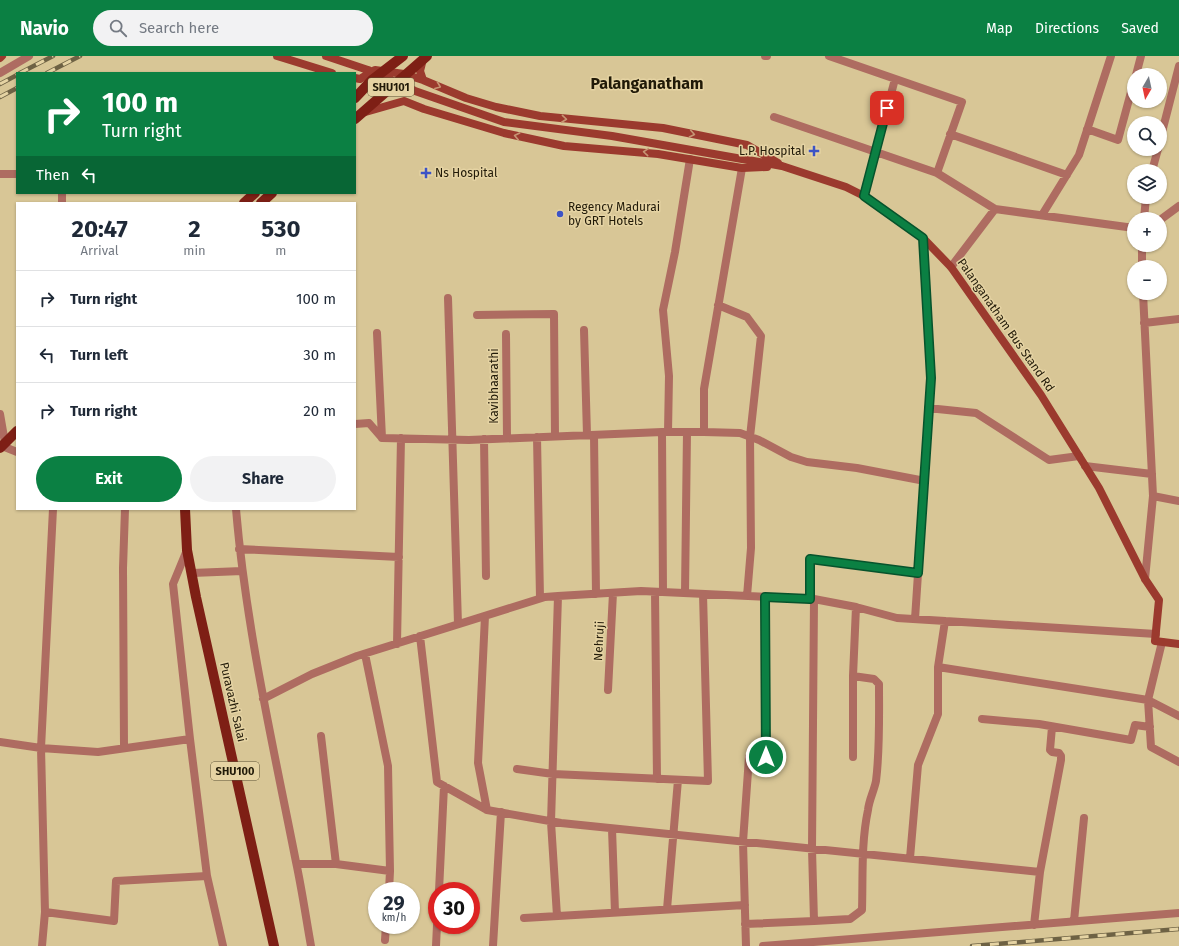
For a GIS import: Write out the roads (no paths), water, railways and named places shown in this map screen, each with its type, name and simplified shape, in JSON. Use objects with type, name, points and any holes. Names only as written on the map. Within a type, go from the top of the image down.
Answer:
[{"type":"main road","name":"SHU101","points":[[356,97],[383,71],[403,56]]},
{"type":"main road","name":"SHU101","points":[[358,116],[425,57]]},
{"type":"main road","points":[[245,202],[254,194]]},
{"type":"main road","points":[[262,202],[271,194]]},
{"type":"main road","points":[[2,446],[16,432]]},
{"type":"main road","name":"Puravazhi Salai","points":[[185,510],[187,550],[274,946]]},
{"type":"street","points":[[0,73],[29,56]]},
{"type":"street","points":[[277,56],[327,72]]},
{"type":"street","name":"Palanganatham Bus Stand Rd","points":[[326,56],[368,70],[415,91],[504,122],[612,136],[782,166],[846,187],[864,196],[923,238],[951,267],[1041,395],[1099,488],[1145,579],[1159,600],[1156,634]]},
{"type":"street","points":[[829,56],[962,102],[937,173]]},
{"type":"street","points":[[1042,215],[1079,155],[1111,56]]},
{"type":"street","points":[[1138,68],[1141,56]]},
{"type":"street","points":[[423,80],[420,71],[425,57]]},
{"type":"street","points":[[1166,116],[1179,66]]},
{"type":"street","points":[[356,78],[360,79],[375,70],[405,74],[466,98],[496,107],[540,116],[663,128],[747,145],[782,166]]},
{"type":"street","points":[[864,196],[895,79]]},
{"type":"street","points":[[358,116],[404,101],[424,109],[504,133],[564,146],[658,154],[742,168],[782,166]]},
{"type":"street","points":[[1087,129],[1118,140],[1127,107]]},
{"type":"street","points":[[774,117],[937,173],[996,209],[1127,227]]},
{"type":"street","points":[[950,134],[1067,175]]},
{"type":"street","points":[[657,779],[659,592],[665,432],[669,376],[663,310],[675,252],[690,159]]},
{"type":"street","points":[[704,432],[704,389],[742,168]]},
{"type":"street","points":[[0,174],[16,174]]},
{"type":"street","points":[[1167,215],[1179,206]]},
{"type":"street","points":[[951,267],[996,209]]},
{"type":"street","points":[[915,619],[931,378],[923,238]]},
{"type":"street","points":[[448,298],[458,624]]},
{"type":"street","points":[[1143,300],[1153,496],[1145,579]]},
{"type":"street","points":[[718,305],[747,317],[761,336],[750,437],[751,548],[747,596]]},
{"type":"street","points":[[477,315],[554,314],[555,436]]},
{"type":"street","points":[[1144,323],[1179,319]]},
{"type":"street","points":[[584,330],[591,435],[596,594]]},
{"type":"street","points":[[377,333],[382,438]]},
{"type":"street","name":"Kavibhaarathi","points":[[506,334],[507,438]]},
{"type":"street","points":[[928,408],[976,413],[1049,460],[1079,456]]},
{"type":"street","points":[[0,414],[2,446],[16,452]]},
{"type":"street","points":[[356,424],[369,423],[382,438],[484,439],[665,432],[740,434],[760,440],[791,457],[807,462],[857,468],[925,481]]},
{"type":"street","points":[[685,593],[687,432]]},
{"type":"street","points":[[536,437],[543,598],[557,611]]},
{"type":"street","points":[[397,644],[401,438]]},
{"type":"street","points":[[484,439],[486,576]]},
{"type":"street","points":[[1085,466],[1152,474]]},
{"type":"street","points":[[1153,496],[1179,501]]},
{"type":"street","points":[[42,946],[45,912],[41,748],[53,510]]},
{"type":"street","points":[[124,748],[123,568],[125,510]]},
{"type":"street","points":[[236,510],[242,571],[263,699],[297,864],[311,946]]},
{"type":"street","points":[[239,549],[398,557]]},
{"type":"street","points":[[187,550],[173,584],[207,876],[223,946]]},
{"type":"street","points":[[814,922],[812,849],[812,599],[810,559],[918,573]]},
{"type":"street","points":[[192,573],[242,571]]},
{"type":"street","points":[[263,699],[312,674],[365,654],[543,598],[558,596],[659,592],[812,599],[856,607],[897,618],[1156,634],[1155,641],[1179,644]]},
{"type":"street","name":"Nehruji","points":[[608,690],[613,593]]},
{"type":"street","points":[[517,769],[553,774],[708,781],[703,594]]},
{"type":"street","points":[[557,916],[551,822],[558,596]]},
{"type":"street","points":[[746,946],[743,842],[749,757],[766,757],[765,597]]},
{"type":"street","points":[[853,757],[853,676],[856,607]]},
{"type":"street","points":[[485,616],[478,763],[487,810]]},
{"type":"street","points":[[910,858],[918,765],[938,714],[938,667],[945,621]]},
{"type":"street","points":[[420,636],[437,782],[487,810],[551,822],[612,829],[1040,872]]},
{"type":"street","points":[[1162,642],[1148,700],[1151,748],[1179,762]]},
{"type":"street","points":[[365,654],[388,766],[389,882]]},
{"type":"street","points":[[938,667],[1148,700],[1179,716]]},
{"type":"street","points":[[745,924],[814,922],[850,919],[862,910],[863,854],[868,809],[876,780],[879,727],[879,684],[874,678],[853,676]]},
{"type":"street","points":[[982,719],[1052,727],[1131,740],[1135,725],[1150,727]]},
{"type":"street","points":[[1034,924],[1040,872],[1061,760],[1059,753],[1052,752],[1050,750],[1052,727]]},
{"type":"street","points":[[320,736],[336,864]]},
{"type":"street","points":[[0,742],[41,748],[98,752],[190,739]]},
{"type":"street","points":[[667,909],[678,780]]},
{"type":"street","points":[[439,882],[444,786]]},
{"type":"street","points":[[493,946],[500,812]]},
{"type":"street","points":[[1074,921],[1084,818]]},
{"type":"street","points":[[612,829],[615,912]]},
{"type":"street","points":[[297,864],[336,864],[390,871]]},
{"type":"street","points":[[45,912],[114,921],[116,881],[207,876]]},
{"type":"street","points":[[524,918],[745,905]]},
{"type":"street","points":[[763,946],[1179,913]]},
{"type":"street","points":[[385,934],[385,940]]},
{"type":"street","points":[[436,946],[437,934]]},
{"type":"railway","points":[[22,72],[53,56]]},
{"type":"railway","points":[[49,72],[80,56]]},
{"type":"railway","points":[[0,84],[16,76]]},
{"type":"railway","points":[[0,97],[16,89]]},
{"type":"railway","points":[[972,946],[1179,929]]},
{"type":"place","name":"L.P. Hospital","points":[[814,151]]},
{"type":"place","name":"Ns Hospital","points":[[426,173]]},
{"type":"place","name":"Regency Madurai by GRT Hotels","points":[[560,214]]},
{"type":"district","name":"Palanganatham","points":[[647,83]]}]
